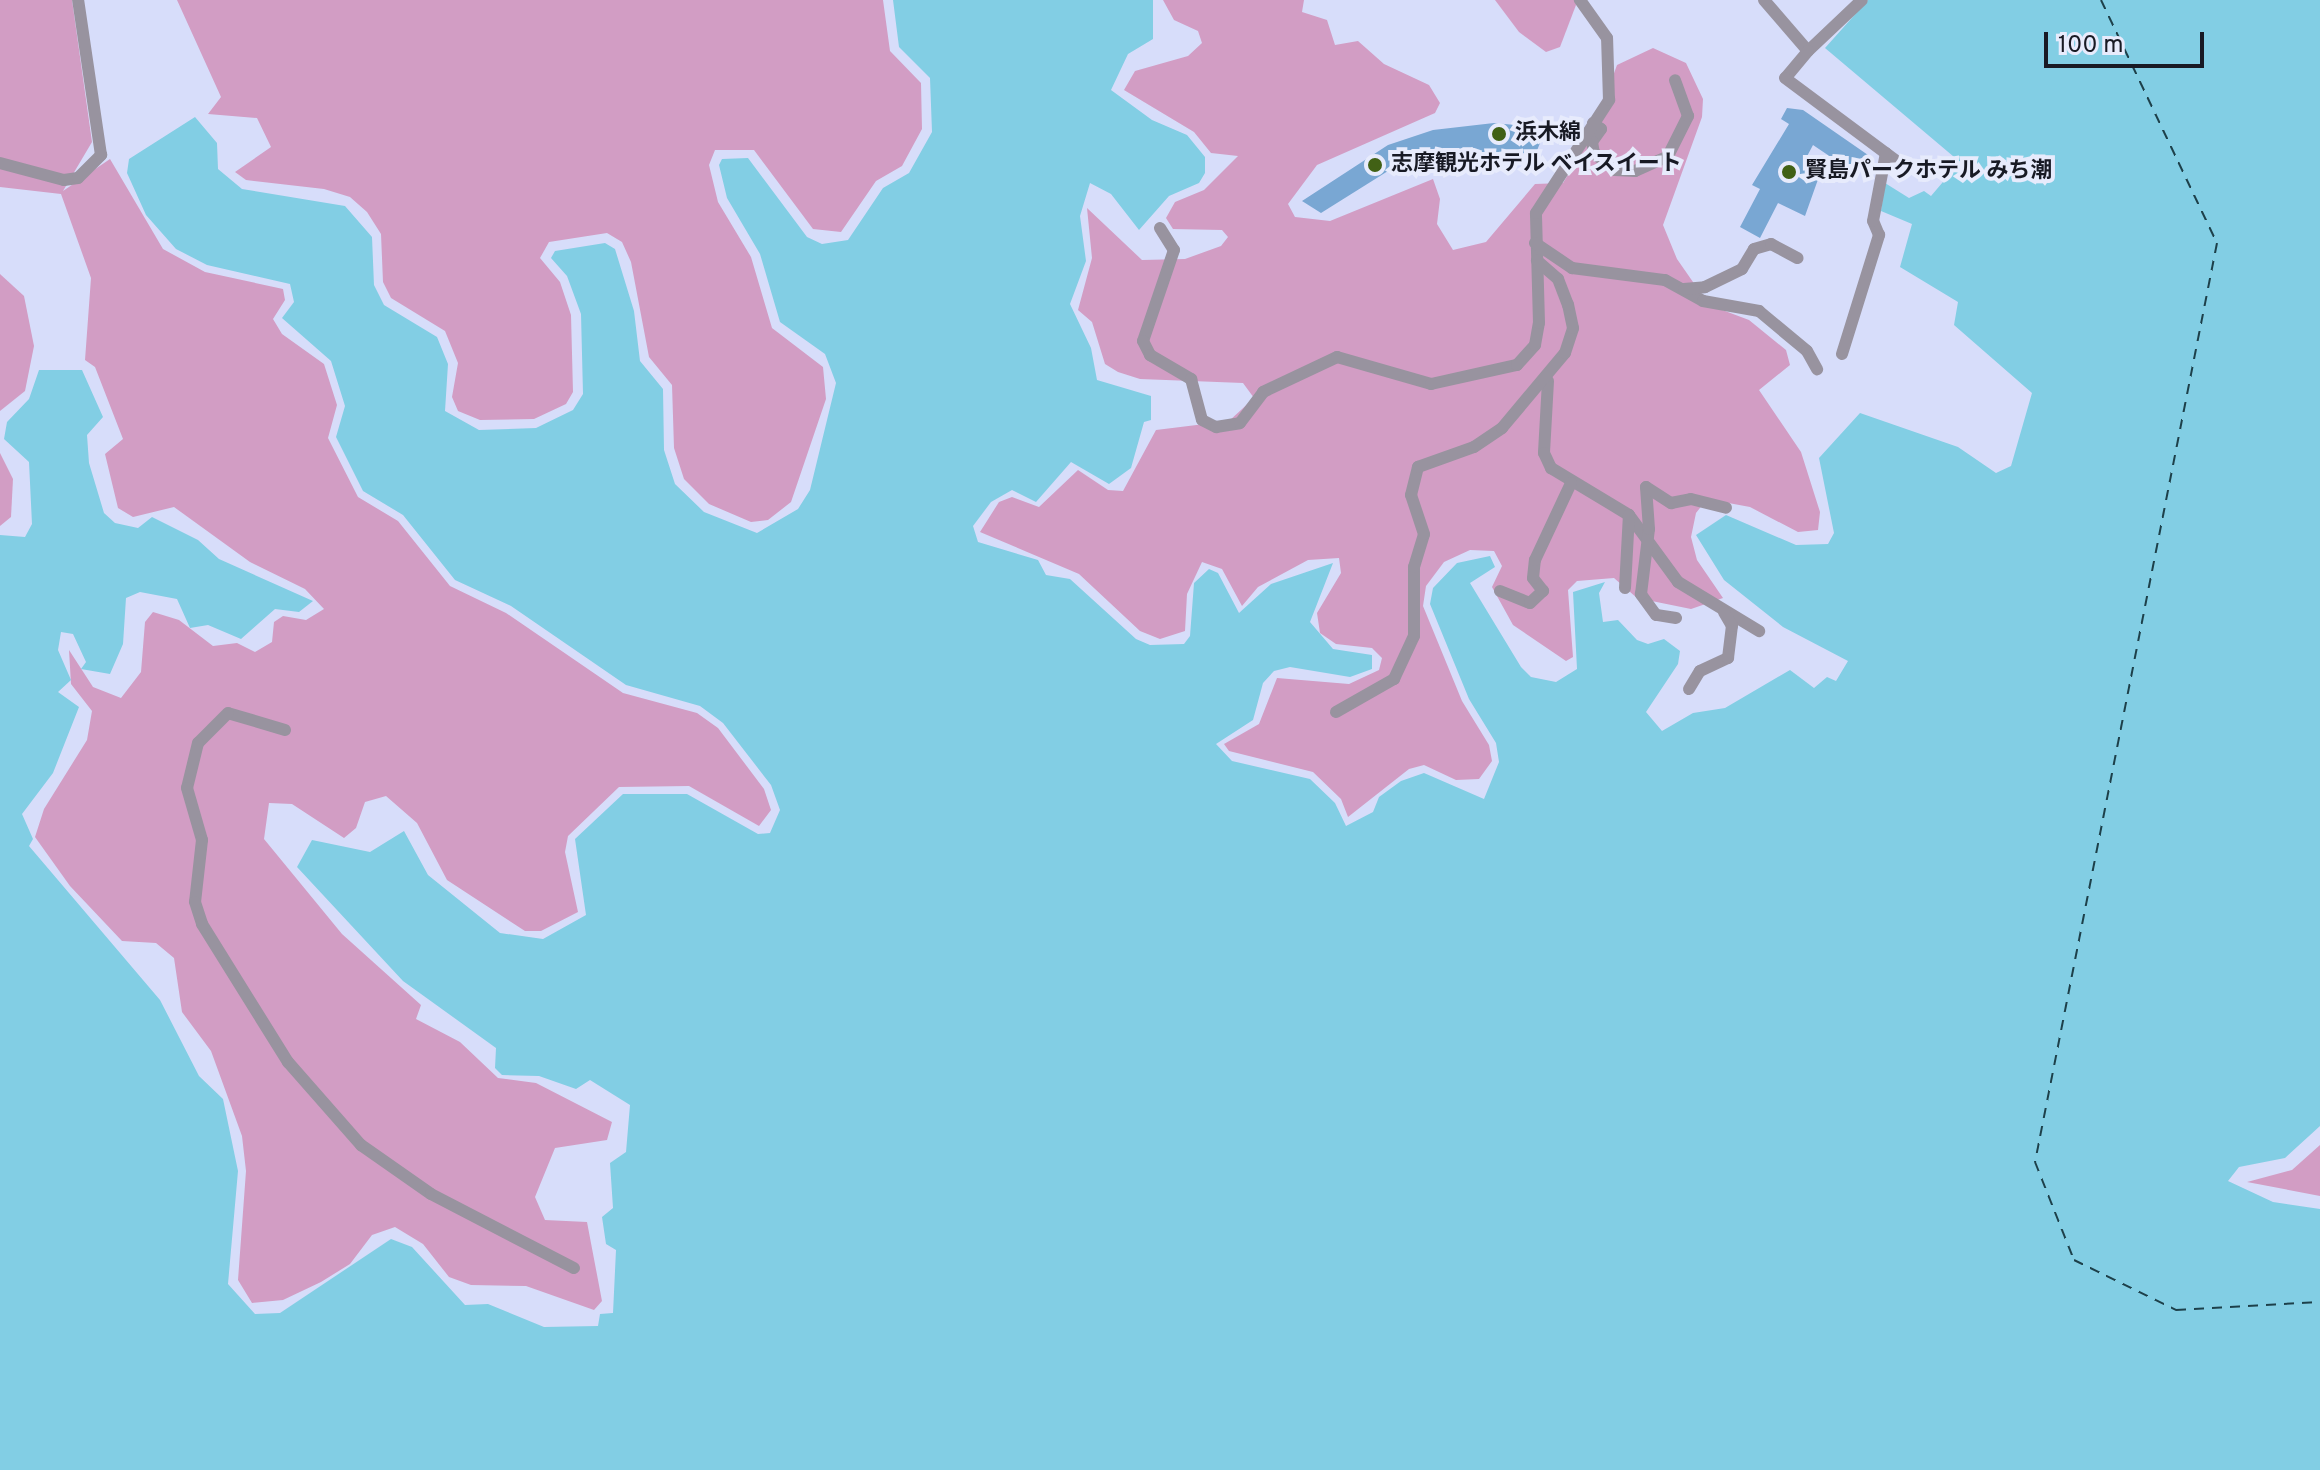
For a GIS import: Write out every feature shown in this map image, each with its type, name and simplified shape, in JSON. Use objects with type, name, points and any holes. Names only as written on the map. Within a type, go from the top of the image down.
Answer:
[{"type":"street","points":[[0,163],[64,180],[78,178],[101,155],[78,0]]},
{"type":"street","points":[[1160,228],[1174,250],[1143,341],[1150,355],[1191,379],[1202,420],[1216,427],[1240,423],[1263,392],[1337,357],[1431,384],[1517,365],[1535,345],[1539,323],[1535,243],[1540,206],[1609,100],[1607,38],[1580,0]]},
{"type":"street","points":[[1764,0],[1808,51]]},
{"type":"street","points":[[1842,354],[1879,235],[1873,221],[1891,157],[1785,78],[1808,51],[1862,0]]},
{"type":"street","points":[[1593,123],[1601,129],[1592,142],[1594,153],[1615,170],[1635,171],[1668,156],[1688,116],[1675,80]]},
{"type":"street","points":[[1535,243],[1572,268],[1665,280],[1703,301],[1759,311],[1807,351],[1817,369]]},
{"type":"street","points":[[1684,289],[1705,287],[1742,269],[1754,249],[1771,244],[1797,258]]},
{"type":"street","points":[[1336,712],[1394,679],[1414,636],[1414,567],[1424,534],[1411,495],[1418,467],[1474,447],[1502,428],[1548,379],[1573,328],[1558,279],[1537,261]]},
{"type":"street","points":[[1548,379],[1544,453],[1551,468],[1571,483],[1629,515],[1678,582],[1759,631]]},
{"type":"street","points":[[1500,591],[1530,603],[1543,591],[1533,578],[1535,560],[1571,483]]},
{"type":"street","points":[[1676,618],[1646,608],[1641,566],[1647,539],[1646,487],[1671,503],[1691,499],[1726,508]]},
{"type":"street","points":[[1625,588],[1629,515]]},
{"type":"street","points":[[1689,689],[1700,671],[1728,658],[1733,645],[1722,609]]},
{"type":"street","points":[[285,730],[228,713],[198,743],[187,788],[202,840],[195,902],[202,924],[288,1062],[361,1145],[442,1201],[574,1268]]},
{"type":"shaded area","points":[[0,0],[72,0],[92,142],[63,191],[110,159],[163,249],[205,272],[283,289],[285,300],[273,319],[282,334],[324,364],[337,405],[328,438],[358,497],[398,521],[450,586],[506,613],[623,693],[697,713],[718,728],[764,789],[771,810],[759,826],[689,786],[619,787],[568,836],[565,852],[578,912],[541,931],[525,931],[447,880],[417,823],[386,796],[365,802],[356,828],[344,838],[292,804],[269,803],[264,839],[342,934],[421,1005],[416,1019],[460,1042],[498,1078],[536,1083],[612,1122],[607,1140],[555,1148],[535,1197],[545,1220],[587,1222],[602,1301],[594,1310],[526,1286],[471,1285],[449,1277],[423,1244],[395,1227],[372,1235],[350,1264],[321,1282],[283,1300],[252,1303],[238,1280],[246,1171],[242,1136],[211,1051],[182,1012],[174,958],[156,943],[122,941],[70,886],[35,837],[44,809],[87,740],[92,711],[71,684],[69,650],[93,687],[121,698],[141,672],[145,622],[153,612],[179,620],[213,646],[237,643],[255,652],[272,642],[274,622],[283,616],[306,620],[324,609],[305,589],[250,562],[174,507],[133,517],[118,508],[105,454],[123,439],[95,367],[85,360],[91,278],[61,194],[0,187]]},
{"type":"shaded area","points":[[177,0],[883,0],[890,51],[921,83],[922,129],[902,166],[876,181],[841,232],[813,229],[754,150],[715,150],[709,165],[718,202],[751,257],[772,328],[823,367],[826,399],[791,502],[768,520],[751,522],[709,504],[684,479],[674,448],[672,385],[649,357],[631,262],[622,242],[607,233],[549,242],[540,258],[560,282],[571,315],[573,392],[566,404],[534,419],[480,420],[458,411],[452,397],[458,363],[445,331],[391,298],[383,282],[381,234],[367,212],[350,197],[324,189],[246,180],[235,172],[271,147],[257,118],[208,114],[221,97]]},
{"type":"shaded area","points":[[1163,0],[1304,0],[1302,12],[1327,20],[1335,45],[1358,41],[1384,64],[1429,85],[1440,103],[1435,113],[1317,165],[1288,204],[1295,217],[1330,221],[1433,179],[1440,199],[1437,224],[1453,250],[1486,242],[1535,184],[1563,183],[1591,137],[1617,65],[1653,48],[1686,63],[1703,99],[1702,117],[1663,225],[1677,259],[1709,305],[1749,320],[1786,350],[1790,365],[1759,390],[1801,452],[1820,512],[1818,530],[1798,532],[1750,507],[1707,499],[1696,513],[1691,537],[1697,560],[1723,598],[1691,609],[1637,598],[1614,578],[1577,581],[1568,590],[1573,657],[1566,661],[1513,625],[1492,587],[1502,566],[1494,551],[1470,550],[1444,562],[1426,586],[1423,606],[1462,701],[1489,745],[1492,761],[1479,779],[1456,780],[1424,765],[1409,769],[1348,817],[1341,799],[1313,772],[1229,751],[1224,744],[1259,724],[1277,678],[1349,684],[1379,670],[1382,658],[1372,648],[1336,644],[1320,633],[1317,613],[1341,573],[1339,558],[1308,560],[1258,587],[1242,606],[1222,569],[1202,562],[1187,594],[1185,631],[1160,639],[1140,631],[1079,574],[980,532],[999,502],[1012,497],[1039,507],[1078,470],[1108,490],[1123,491],[1156,430],[1229,421],[1254,398],[1243,383],[1140,379],[1118,372],[1105,364],[1092,322],[1078,310],[1092,258],[1087,208],[1142,260],[1185,259],[1221,246],[1228,237],[1222,230],[1173,229],[1166,218],[1175,202],[1204,190],[1238,156],[1211,153],[1194,132],[1124,90],[1135,71],[1188,56],[1202,43],[1198,31],[1174,20]]},
{"type":"shaded area","points":[[1495,0],[1575,0],[1576,5],[1560,47],[1546,52],[1519,32]]},
{"type":"shaded area","points":[[0,274],[24,296],[34,346],[25,391],[0,411]]},
{"type":"shaded area","points":[[0,453],[13,479],[11,517],[0,526]]},
{"type":"shaded area","points":[[2320,1145],[2320,1196],[2247,1182],[2292,1170]]},
{"type":"water","points":[[893,0],[1153,0],[1153,39],[1128,54],[1111,90],[1152,120],[1187,135],[1205,157],[1205,173],[1199,183],[1169,196],[1139,230],[1111,194],[1090,183],[1080,216],[1086,261],[1070,304],[1091,348],[1097,380],[1151,396],[1151,420],[1144,422],[1131,468],[1109,484],[1071,462],[1036,502],[1012,490],[991,502],[973,526],[978,542],[1038,560],[1046,575],[1070,579],[1136,639],[1150,645],[1184,644],[1190,636],[1194,583],[1209,569],[1218,573],[1239,613],[1271,584],[1333,563],[1310,622],[1333,649],[1372,655],[1372,669],[1350,677],[1290,667],[1274,671],[1263,683],[1253,720],[1216,744],[1232,761],[1310,779],[1335,803],[1346,826],[1373,812],[1379,797],[1401,781],[1424,773],[1484,799],[1499,762],[1496,743],[1469,699],[1430,604],[1433,588],[1457,563],[1490,556],[1495,567],[1470,583],[1521,667],[1531,677],[1556,682],[1577,669],[1573,592],[1605,582],[1599,593],[1603,622],[1618,620],[1637,640],[1648,644],[1664,639],[1680,651],[1678,664],[1646,712],[1662,731],[1693,713],[1725,708],[1790,670],[1814,688],[1827,677],[1836,681],[1848,661],[1783,627],[1724,580],[1696,535],[1726,515],[1796,545],[1828,544],[1834,533],[1819,458],[1860,413],[1958,447],[1996,473],[2011,466],[2032,393],[1954,325],[1958,302],[1900,267],[1912,224],[1881,211],[1885,183],[1909,198],[1924,191],[1931,196],[1960,162],[1825,48],[1868,0],[2320,0],[2320,1126],[2285,1158],[2239,1167],[2228,1181],[2273,1202],[2320,1209],[2320,1470],[0,1470],[0,535],[25,537],[32,524],[29,462],[4,439],[7,422],[29,399],[39,370],[82,370],[103,417],[87,435],[89,463],[104,513],[115,523],[138,528],[152,517],[198,540],[219,559],[313,601],[299,612],[275,609],[241,639],[208,625],[190,628],[177,599],[140,592],[126,598],[123,644],[110,674],[81,669],[86,662],[73,634],[61,632],[58,650],[71,680],[58,692],[79,707],[53,773],[22,814],[33,839],[29,846],[160,1000],[199,1076],[223,1099],[238,1171],[228,1284],[255,1314],[280,1313],[391,1239],[412,1247],[465,1305],[488,1304],[544,1327],[598,1326],[600,1314],[613,1313],[616,1250],[606,1244],[602,1217],[613,1208],[610,1163],[626,1152],[630,1105],[590,1080],[576,1089],[539,1076],[502,1075],[495,1068],[496,1048],[403,981],[297,867],[312,840],[370,852],[404,831],[428,875],[500,933],[543,939],[586,915],[575,839],[623,794],[687,794],[758,834],[770,833],[780,810],[771,785],[723,723],[700,706],[626,685],[511,606],[455,580],[403,515],[363,491],[336,437],[345,406],[331,361],[282,318],[294,302],[290,284],[207,265],[176,249],[146,215],[127,173],[129,159],[195,117],[217,143],[218,169],[242,189],[345,206],[372,237],[374,285],[384,305],[437,337],[448,364],[445,411],[479,430],[536,428],[573,410],[583,394],[581,314],[567,276],[551,258],[555,251],[605,243],[615,249],[634,311],[640,361],[663,389],[664,450],[675,484],[704,512],[757,533],[798,509],[810,490],[836,383],[825,354],[780,322],[760,254],[727,198],[719,165],[722,159],[748,158],[807,237],[822,244],[848,240],[883,188],[909,173],[932,132],[930,78],[899,47]]},
{"type":"building","name":"賢島パークホテル みち潮","points":[[1787,108],[1803,110],[1868,155],[1856,174],[1813,145],[1804,162],[1821,171],[1805,216],[1778,203],[1760,238],[1740,227],[1760,189],[1752,185],[1789,124],[1781,119]]},
{"type":"building","name":"志摩観光ホテル ベイスイート","points":[[1494,123],[1546,128],[1536,153],[1443,154],[1388,171],[1321,213],[1302,201],[1388,145],[1433,130]]},
{"type":"ferry route","points":[[2101,0],[2217,243],[2035,1162],[2074,1260],[2176,1310],[2320,1302]]},
{"type":"place","name":"浜木綿","points":[[1499,134]]},
{"type":"place","name":"志摩観光ホテル ベイスイート","points":[[1375,165]]},
{"type":"place","name":"賢島パークホテル みち潮","points":[[1789,172]]}]
